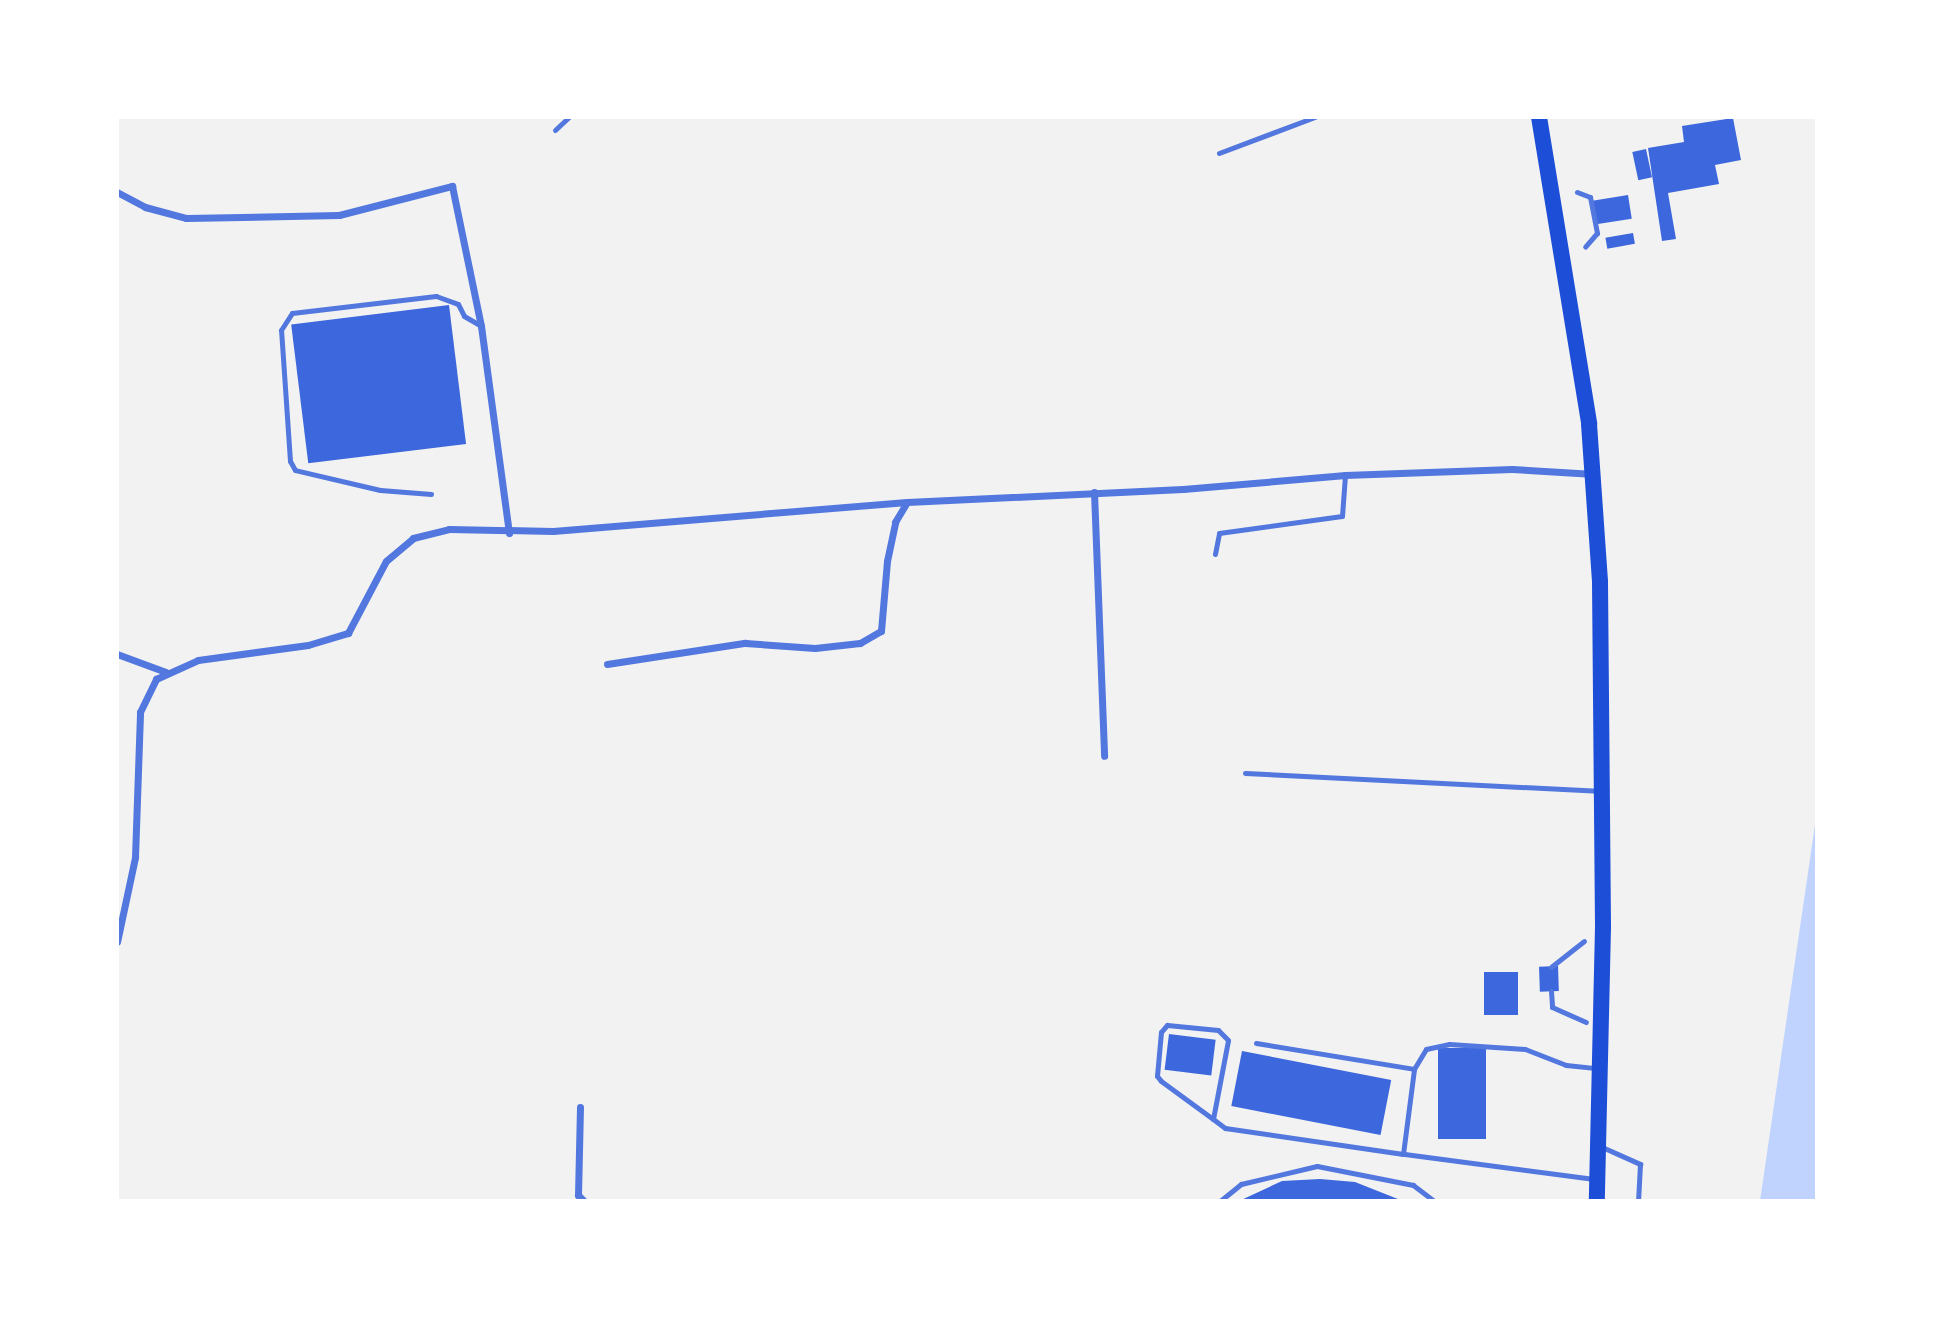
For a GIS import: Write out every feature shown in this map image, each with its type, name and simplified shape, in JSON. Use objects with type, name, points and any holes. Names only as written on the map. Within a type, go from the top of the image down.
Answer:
[{"type":"main road","points":[[1539,117],[1566,267],[1594,474],[1600,582],[1602,791],[1597,1201]]},
{"type":"street","points":[[117,192],[145,207],[198,218],[339,215],[452,186],[481,326],[509,533]]},
{"type":"street","points":[[117,942],[135,857],[140,712],[156,679],[166,672],[198,660],[341,636],[360,618],[386,561],[413,538],[449,529],[509,533],[907,502],[1345,474],[1512,469],[1594,474]]},
{"type":"street","points":[[1094,492],[1104,756]]},
{"type":"street","points":[[607,664],[745,643],[815,648],[860,643],[881,631],[887,561],[895,522],[907,502]]},
{"type":"street","points":[[117,654],[166,672]]},
{"type":"street","points":[[580,1107],[578,1195],[584,1201]]},
{"type":"lane","points":[[555,130],[569,117]]},
{"type":"lane","points":[[1219,152],[1315,117]]},
{"type":"lane","points":[[1577,192],[1590,197],[1597,233],[1585,247]]},
{"type":"lane","points":[[431,494],[380,490],[295,470],[290,461],[281,330],[292,313],[436,296],[458,303],[464,316],[481,326]]},
{"type":"lane","points":[[1215,554],[1219,533],[1342,516],[1345,474]]},
{"type":"lane","points":[[1245,773],[1602,791]]},
{"type":"lane","points":[[1551,967],[1584,941]]},
{"type":"lane","points":[[1551,991],[1552,1007],[1586,1022]]},
{"type":"lane","points":[[1213,1119],[1228,1040],[1218,1030],[1167,1025],[1161,1032],[1157,1076],[1213,1119],[1241,1131],[1598,1180]]},
{"type":"lane","points":[[1256,1043],[1414,1069]]},
{"type":"lane","points":[[1403,1154],[1414,1069],[1426,1049],[1449,1044],[1525,1049],[1566,1065],[1600,1068]]},
{"type":"lane","points":[[1598,1146],[1640,1164],[1638,1201]]},
{"type":"lane","points":[[1220,1201],[1241,1184],[1317,1166],[1413,1185],[1434,1201]]},
{"type":"water","points":[[1817,811],[1817,1201],[1760,1201]]},
{"type":"building","points":[[1733,118],[1741,160],[1715,165],[1719,184],[1668,193],[1676,239],[1662,241],[1648,148],[1684,142],[1682,126]]},
{"type":"building","points":[[1646,149],[1652,177],[1638,180],[1632,152]]},
{"type":"building","points":[[1628,195],[1632,219],[1596,224],[1592,201]]},
{"type":"building","points":[[1633,233],[1635,244],[1607,249],[1605,238]]},
{"type":"building","points":[[449,305],[466,444],[308,463],[291,324]]},
{"type":"building","points":[[1558,966],[1559,991],[1540,992],[1539,967]]},
{"type":"building","points":[[1484,972],[1518,972],[1518,1015],[1484,1015]]},
{"type":"building","points":[[1169,1034],[1216,1040],[1211,1075],[1165,1070]]},
{"type":"building","points":[[1438,1048],[1486,1048],[1486,1139],[1438,1139]]},
{"type":"building","points":[[1242,1051],[1391,1080],[1381,1135],[1231,1106]]},
{"type":"building","points":[[1320,1179],[1355,1182],[1403,1201],[1239,1201],[1282,1181]]}]
